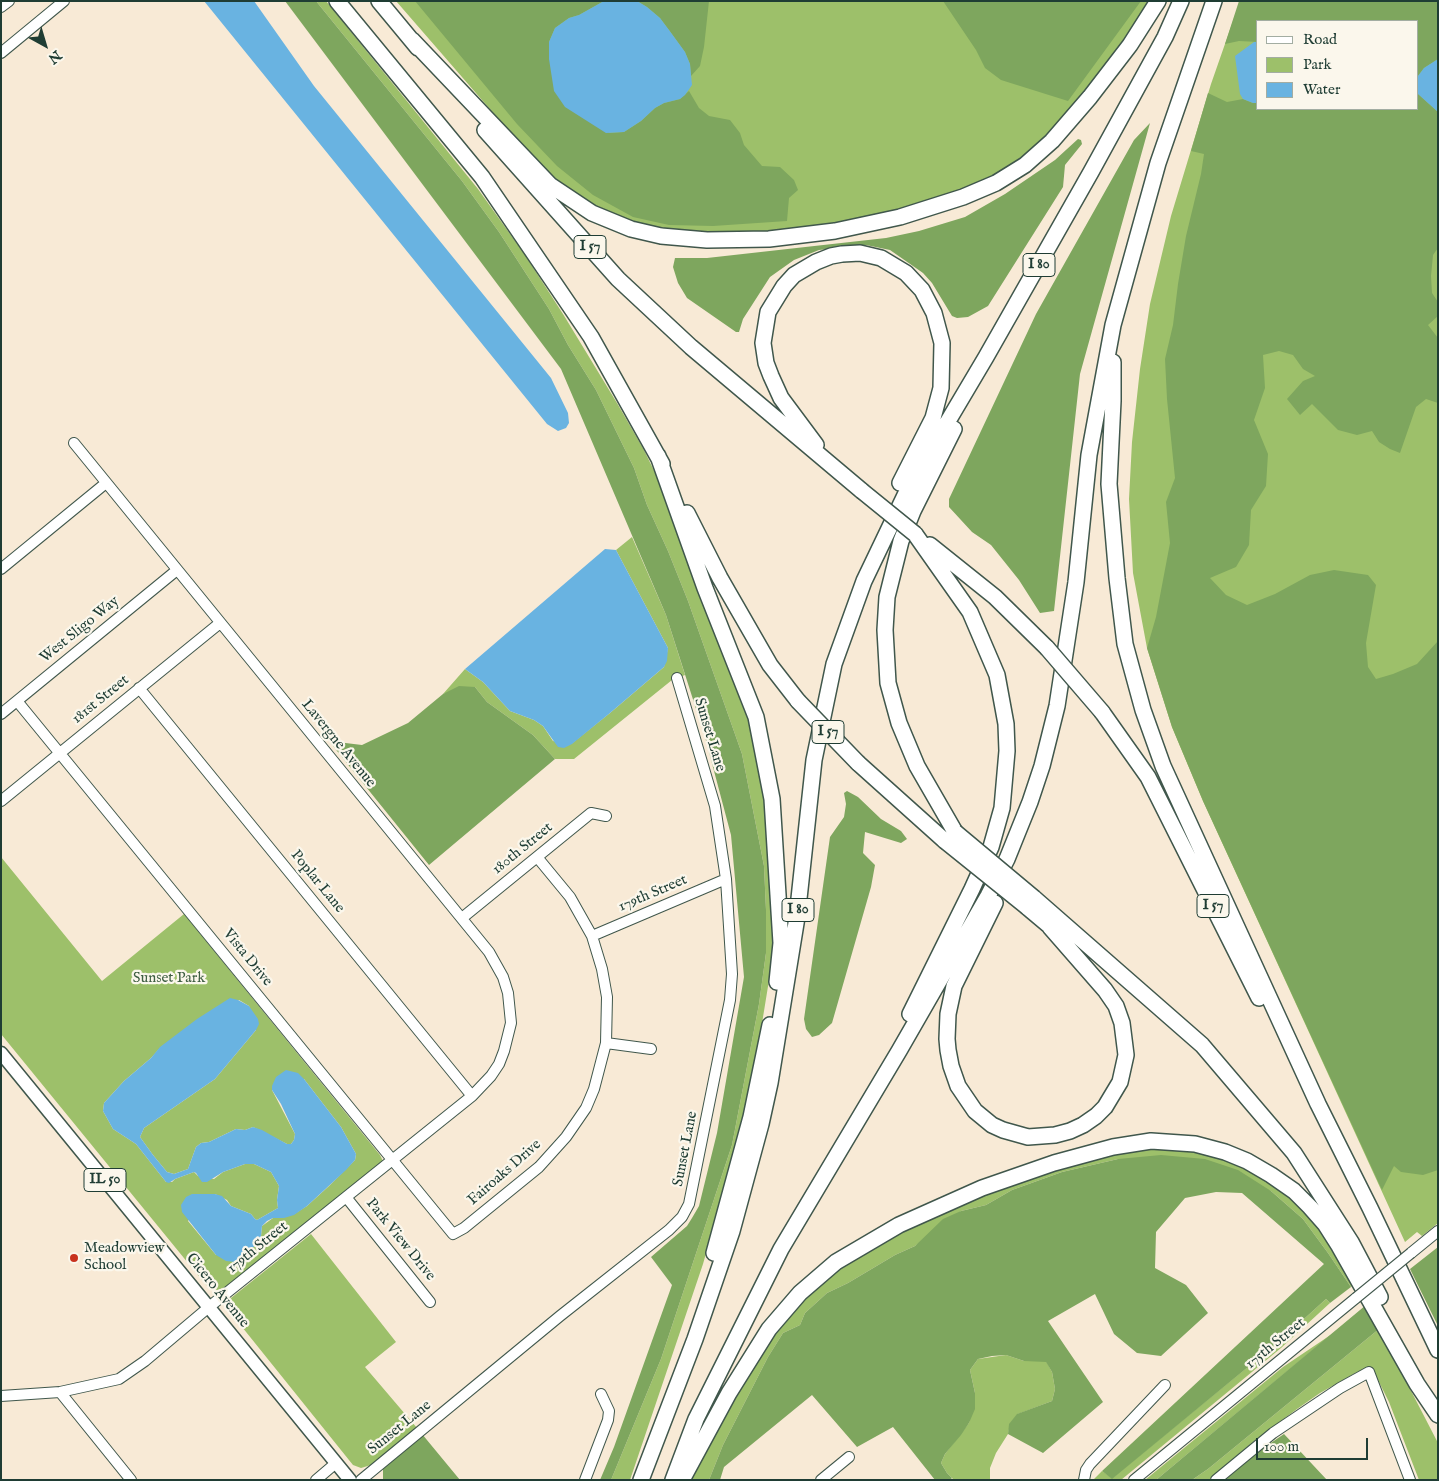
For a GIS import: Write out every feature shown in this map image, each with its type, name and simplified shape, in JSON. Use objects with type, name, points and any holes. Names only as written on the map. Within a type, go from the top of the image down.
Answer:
[{"type":"highway","name":"I 57","points":[[337,1],[482,177],[591,337],[658,456],[720,578],[770,665],[798,701],[858,763],[950,836]]},
{"type":"highway","name":"I 57","points":[[379,1],[498,146],[618,279],[691,347],[915,534],[941,561],[995,597],[1047,648],[1102,712],[1148,777],[1260,999],[1318,1104],[1438,1350]]},
{"type":"highway","points":[[412,40],[550,185],[592,213],[630,229],[661,236],[707,240],[769,239],[835,231],[900,217],[963,198],[996,183],[1025,165],[1052,141],[1090,97],[1130,45],[1158,1]]},
{"type":"highway","name":"I 80","points":[[641,1480],[695,1339],[732,1231],[770,1083],[797,917],[814,760],[834,664],[864,581],[909,487],[986,357],[1091,172],[1165,37],[1180,1]]},
{"type":"highway","points":[[673,1480],[696,1418],[781,1249],[899,1051],[988,896],[1007,859],[1030,802],[1042,766],[1057,706],[1076,582],[1089,455],[1113,325],[1158,163],[1214,1]]},
{"type":"highway","points":[[830,464],[781,398],[775,387],[763,350],[765,328],[768,312],[773,302],[794,275],[816,262],[831,256],[860,253],[881,258],[898,267],[913,280],[922,290],[934,313],[942,343],[941,388],[933,418],[876,533],[864,581]]},
{"type":"highway","points":[[1113,325],[1113,401],[1109,484],[1125,644],[1143,710],[1163,766],[1318,1104]]},
{"type":"highway","points":[[986,357],[976,387],[913,511],[901,541],[890,580],[885,620],[888,683],[899,723],[917,766],[950,836],[1202,1045],[1294,1153],[1351,1242],[1438,1410]]},
{"type":"highway","points":[[658,456],[705,588],[756,717],[772,799],[781,943],[773,1009],[753,1108],[709,1270],[695,1312],[695,1339]]},
{"type":"highway","points":[[899,1051],[908,1017],[991,847],[1002,808],[1005,782],[1006,724],[997,675],[970,612],[941,561]]},
{"type":"highway","points":[[1030,802],[1024,839],[954,986],[948,1014],[947,1039],[954,1074],[961,1093],[972,1107],[992,1124],[1016,1135],[1028,1137],[1055,1135],[1070,1131],[1096,1116],[1114,1094],[1120,1082],[1126,1055],[1122,1023],[1116,1006],[1105,990],[1030,902]]},
{"type":"highway","points":[[1050,927],[1152,1012],[1249,1100]]},
{"type":"highway","points":[[682,1480],[729,1393],[769,1329],[800,1293],[836,1262],[899,1226],[982,1188],[1054,1163],[1113,1147],[1142,1142],[1183,1143],[1225,1152],[1257,1166],[1294,1191],[1325,1224],[1417,1384],[1438,1414]]},
{"type":"main road","name":"Cicero Avenue","points":[[1,1052],[350,1480]]},
{"type":"street","points":[[1,7],[9,1]]},
{"type":"street","points":[[2,50],[64,1]]},
{"type":"street","name":"Lavergne Avenue","points":[[74,443],[462,918],[498,965],[508,993],[511,1023],[499,1064],[485,1084]]},
{"type":"street","points":[[1,569],[106,483]]},
{"type":"street","name":"West Sligo Way","points":[[1,714],[177,570]]},
{"type":"street","name":"181st Street","points":[[1,801],[220,623]]},
{"type":"street","name":"Sunset Lane","points":[[361,1480],[572,1306],[669,1230],[686,1211],[691,1198],[730,1000],[732,974],[726,879],[714,806],[677,678]]},
{"type":"street","name":"Poplar Lane","points":[[140,688],[472,1096]]},
{"type":"street","name":"Vista Drive","points":[[17,701],[453,1234]]},
{"type":"street","name":"180th Street","points":[[462,918],[591,813],[606,816]]},
{"type":"street","name":"Fairoaks Drive","points":[[453,1234],[464,1228],[539,1167],[566,1137],[586,1108],[594,1089],[606,1043],[607,997],[602,970],[592,936],[570,897],[537,857]]},
{"type":"street","name":"179th Street","points":[[592,936],[726,879]]},
{"type":"street","points":[[606,1043],[651,1049]]},
{"type":"street","name":"179th Street","points":[[1,1396],[60,1392],[119,1378],[145,1361],[485,1084]]},
{"type":"street","name":"Park View Drive","points":[[346,1197],[430,1302]]},
{"type":"street","name":"175th Street","points":[[1134,1480],[1438,1231]]},
{"type":"street","points":[[1216,1480],[1273,1433],[1340,1388],[1369,1372],[1410,1480]]},
{"type":"street","points":[[1084,1480],[1086,1470],[1090,1464],[1165,1385]]},
{"type":"street","points":[[60,1392],[130,1480]]},
{"type":"street","points":[[585,1480],[608,1420],[608,1411],[600,1394]]},
{"type":"street","points":[[821,1480],[849,1457]]},
{"type":"street","points":[[316,1480],[336,1462]]},
{"type":"green space","points":[[285,1],[316,1],[462,181],[499,232],[549,309],[568,345],[596,390],[634,468],[647,505],[688,601],[742,754],[764,866],[766,953],[759,1004],[732,1145],[661,1359],[611,1480],[600,1480],[614,1447],[672,1285],[651,1257],[687,1226],[699,1206],[717,1133],[744,977],[731,835],[705,737],[666,615],[561,369]]},
{"type":"green space","points":[[316,1],[326,1],[478,189],[525,255],[617,403],[659,481],[722,637],[762,759],[775,921],[771,968],[757,1054],[739,1137],[703,1264],[630,1480],[611,1480],[661,1359],[732,1145],[759,1004],[766,953],[764,866],[742,754],[688,601],[668,551],[647,505],[634,468],[596,390],[568,345],[549,309],[499,232],[462,181]]},
{"type":"green space","points":[[396,1],[1153,1],[1102,74],[1044,142],[1010,169],[969,188],[922,206],[819,228],[743,234],[683,234],[642,226],[608,214],[555,181],[528,153]]},
{"type":"green space","points":[[415,1],[604,1],[579,15],[569,18],[555,28],[549,42],[549,59],[609,133],[624,132],[641,121],[655,108],[664,103],[680,99],[689,91],[699,108],[709,116],[730,120],[740,133],[744,145],[762,166],[780,167],[794,180],[798,190],[789,198],[787,221],[713,226],[669,225],[633,217],[593,195],[557,166],[517,124]]},
{"type":"green space","points":[[637,1],[709,1],[700,66],[691,76],[690,64],[685,52],[660,18]]},
{"type":"green space","points":[[943,1],[1141,1],[1068,101],[1001,80],[985,68],[976,50]]},
{"type":"green space","points":[[1239,1],[1438,1],[1438,59],[1424,68],[1419,75],[1419,20],[1256,20],[1256,42],[1239,41],[1225,44]]},
{"type":"green space","points":[[1240,1],[1438,1],[1438,1223],[1422,1236],[1417,1232],[1405,1242],[1203,801],[1172,727],[1147,648],[1133,573],[1129,499],[1132,442],[1140,369],[1150,304],[1171,216],[1211,84]]},
{"type":"green space","points":[[1208,93],[1227,102],[1243,99],[1256,103],[1256,110],[1419,110],[1419,95],[1438,112],[1438,248],[1433,255],[1431,276],[1432,293],[1438,302],[1438,316],[1428,325],[1438,338],[1438,403],[1426,399],[1416,407],[1400,453],[1379,442],[1372,431],[1357,435],[1338,430],[1312,404],[1300,415],[1287,399],[1303,381],[1315,376],[1303,369],[1293,355],[1279,351],[1263,355],[1265,388],[1254,420],[1268,454],[1266,486],[1251,510],[1249,545],[1236,567],[1210,578],[1226,595],[1247,605],[1275,594],[1310,575],[1334,570],[1368,575],[1376,585],[1366,643],[1368,667],[1376,679],[1417,664],[1438,641],[1438,1170],[1423,1175],[1401,1172],[1394,1166],[1382,1190],[1203,801],[1172,727],[1147,648],[1156,617],[1170,543],[1166,502],[1175,478],[1165,359],[1173,325],[1186,236],[1204,154],[1191,151]]},
{"type":"green space","points":[[1150,123],[1080,374],[1054,611],[1040,613],[1019,580],[991,545],[972,532],[949,507],[949,499],[1036,314],[1134,140]]},
{"type":"green space","points":[[1078,139],[1081,140],[1082,144],[1065,165],[1063,187],[988,306],[968,317],[957,318],[952,316],[932,283],[923,273],[890,250],[866,245],[819,250],[794,260],[770,277],[743,319],[739,332],[736,332],[687,298],[678,283],[673,267],[675,258],[707,258],[886,238],[919,231],[965,217],[1005,194],[1055,160]]},
{"type":"green space","points":[[632,537],[666,615],[685,675],[672,680],[574,759],[555,759],[533,735],[487,702],[475,687],[443,694],[465,669],[483,682],[510,711],[534,720],[543,726],[553,741],[571,744],[610,713],[664,667],[668,648],[616,550]]},
{"type":"green space","points":[[459,686],[475,687],[487,702],[533,735],[555,759],[429,865],[329,741],[362,745],[408,723],[443,694]]},
{"type":"green space","points":[[847,791],[858,797],[881,819],[901,831],[907,839],[901,843],[865,832],[863,853],[875,865],[871,887],[832,1023],[819,1035],[812,1037],[806,1029],[804,1019],[830,837],[844,817],[846,804],[844,793]]},
{"type":"green space","name":"Sunset Park","points":[[1,857],[102,981],[184,914],[383,1161],[223,1289],[217,1290],[206,1285],[1,1034]],"holes":[[[239,1000],[249,1006],[256,1030],[215,1079],[144,1128],[140,1137],[153,1155],[167,1172],[174,1174],[188,1169],[196,1147],[201,1143],[209,1142],[236,1129],[245,1130],[253,1127],[287,1144],[291,1144],[295,1134],[272,1090],[304,1079],[341,1127],[356,1154],[355,1160],[307,1206],[294,1214],[273,1218],[262,1226],[261,1236],[257,1244],[216,1255],[188,1221],[206,1195],[215,1194],[227,1200],[231,1206],[251,1214],[257,1220],[278,1208],[279,1186],[271,1172],[254,1164],[245,1164],[223,1172],[214,1179],[198,1176],[194,1172],[172,1182],[166,1182],[136,1144],[113,1129],[103,1111],[104,1103],[124,1081],[161,1047]]]},
{"type":"green space","points":[[1160,1147],[1204,1152],[1239,1163],[1273,1183],[1304,1209],[1355,1283],[1351,1287],[1303,1219],[1271,1191],[1118,1159],[1062,1172],[1012,1190],[986,1205],[961,1211],[915,1246],[827,1293],[805,1313],[800,1325],[783,1333],[768,1357],[723,1445],[709,1480],[690,1480],[736,1394],[783,1321],[811,1290],[846,1264],[886,1241],[961,1204],[1086,1160],[1130,1149]]},
{"type":"green space","points":[[1161,1155],[1205,1159],[1238,1170],[1271,1191],[1303,1219],[1351,1287],[1330,1303],[1326,1299],[1282,1339],[1112,1479],[1102,1471],[1324,1264],[1242,1193],[1216,1192],[1185,1198],[1156,1232],[1155,1268],[1186,1285],[1208,1313],[1161,1356],[1137,1353],[1114,1334],[1095,1294],[1048,1321],[1103,1402],[1043,1453],[1008,1434],[1009,1424],[1017,1414],[1052,1401],[1055,1389],[1052,1372],[1046,1362],[1024,1361],[1006,1355],[992,1356],[978,1359],[970,1370],[975,1393],[975,1409],[969,1423],[945,1454],[941,1463],[952,1478],[950,1480],[935,1480],[893,1427],[857,1447],[812,1395],[724,1467],[720,1480],[709,1480],[723,1445],[768,1357],[783,1333],[800,1325],[805,1313],[827,1293],[915,1246],[943,1219],[961,1211],[986,1205],[1012,1190],[1062,1172],[1118,1159]]},
{"type":"green space","points":[[311,1234],[396,1342],[365,1367],[417,1428],[371,1465],[361,1468],[353,1465],[230,1312],[228,1302],[231,1298]]},
{"type":"green space","points":[[1438,1247],[1438,1326],[1410,1269]]},
{"type":"green space","points":[[1326,1299],[1330,1303],[1281,1348],[1121,1480],[1093,1480],[1102,1471],[1112,1478],[1282,1339]]},
{"type":"green space","points":[[1366,1305],[1379,1329],[1192,1480],[1156,1480]]},
{"type":"green space","points":[[1379,1329],[1438,1443],[1438,1480],[1419,1480],[1389,1402],[1374,1372],[1365,1370],[1357,1372],[1320,1393],[1297,1409],[1254,1441],[1209,1480],[1192,1480],[1208,1469]]},
{"type":"green space","points":[[1332,1334],[1156,1480],[1145,1480],[1283,1367]]},
{"type":"green space","points":[[1006,1355],[1024,1361],[1046,1361],[1052,1372],[1055,1389],[1052,1401],[1018,1414],[1010,1424],[1008,1434],[996,1453],[990,1468],[990,1480],[954,1480],[941,1463],[945,1454],[969,1423],[975,1393],[970,1370],[978,1359]]},
{"type":"green space","points":[[422,1434],[460,1480],[383,1480],[383,1467]]},
{"type":"green space","points":[[1284,1434],[1327,1480],[1224,1480],[1262,1449]]},
{"type":"water","points":[[204,1],[254,1],[314,86],[551,378],[568,413],[569,423],[566,428],[558,431],[547,424]]},
{"type":"water","points":[[604,1],[637,1],[647,7],[660,18],[685,52],[690,64],[692,85],[685,95],[680,99],[664,103],[655,108],[641,121],[624,132],[606,133],[565,107],[554,91],[549,59],[549,42],[555,28],[569,18],[579,15]]},
{"type":"water","points":[[1256,42],[1256,103],[1243,99],[1240,94],[1235,56]]},
{"type":"water","points":[[1438,59],[1438,112],[1419,95],[1419,75],[1424,68]]},
{"type":"water","points":[[605,549],[616,550],[668,648],[667,661],[664,667],[572,744],[564,748],[558,747],[543,726],[534,720],[510,711],[483,682],[465,669]]},
{"type":"water","points":[[230,998],[249,1006],[258,1019],[259,1024],[215,1079],[144,1128],[140,1137],[153,1155],[167,1172],[174,1174],[188,1169],[196,1147],[201,1143],[209,1142],[236,1129],[245,1130],[253,1127],[287,1144],[291,1144],[295,1134],[272,1090],[276,1077],[286,1070],[298,1073],[304,1079],[341,1127],[356,1154],[355,1160],[346,1170],[307,1206],[294,1215],[284,1218],[273,1218],[267,1221],[262,1226],[261,1236],[257,1244],[235,1262],[226,1261],[216,1255],[182,1212],[181,1205],[186,1197],[192,1194],[215,1194],[222,1196],[231,1206],[251,1214],[257,1220],[278,1208],[279,1186],[271,1172],[254,1164],[245,1164],[223,1172],[207,1182],[202,1182],[194,1172],[169,1183],[166,1182],[136,1144],[113,1129],[103,1111],[104,1103],[160,1047],[197,1019]]},
{"type":"place","name":"Meadowview School","points":[[74,1258]]}]
